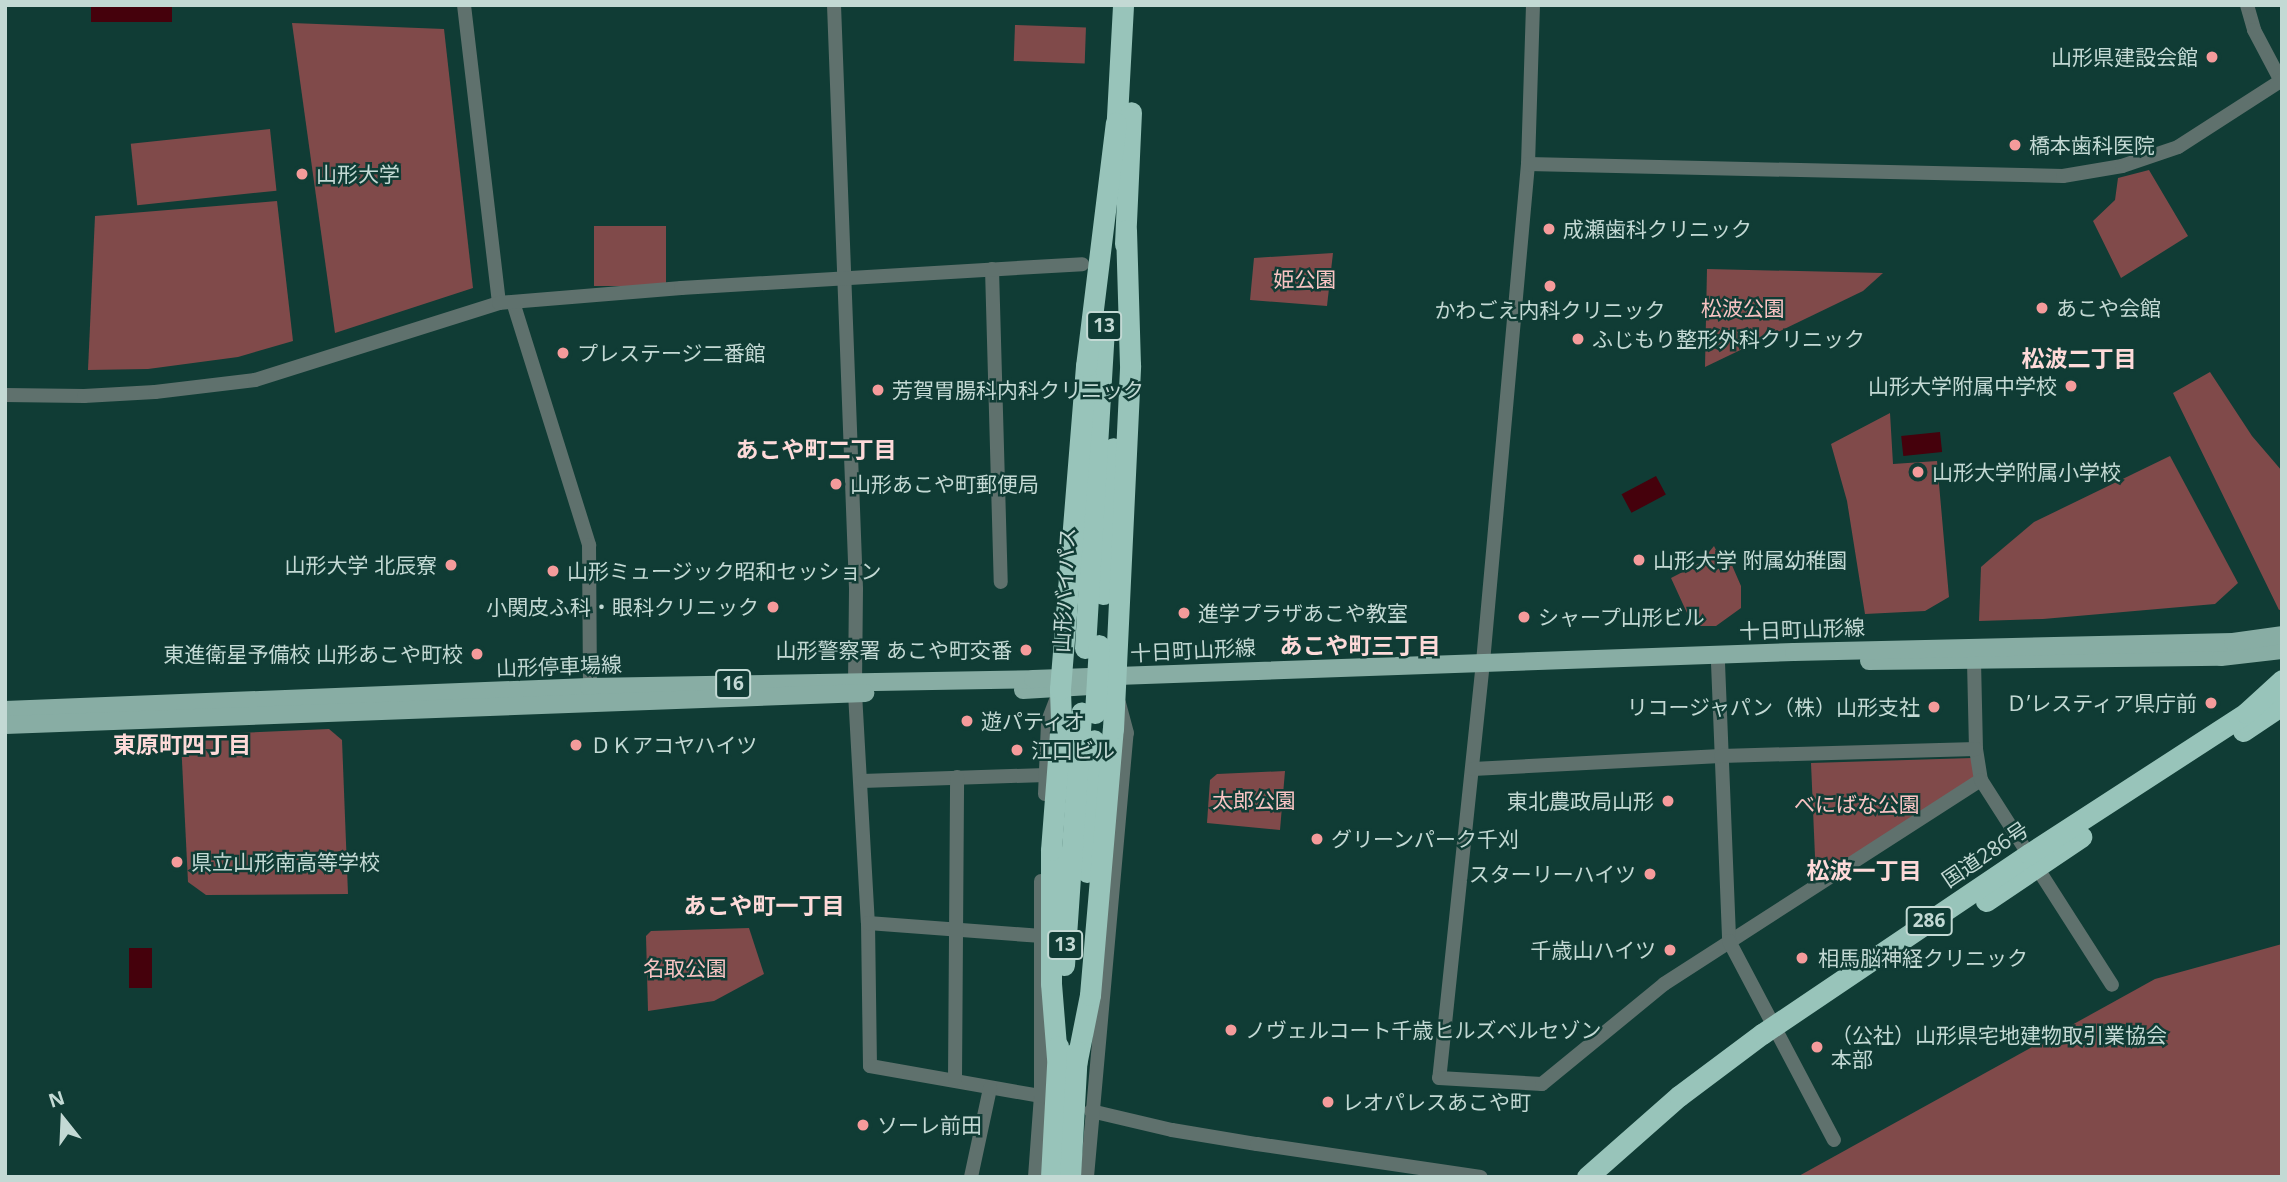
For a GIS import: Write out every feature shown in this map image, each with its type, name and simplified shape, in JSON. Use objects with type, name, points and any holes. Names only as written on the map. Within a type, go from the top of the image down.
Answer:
[{"type":"highway","name":"山形バイパス","points":[[1051,1177],[1067,1061],[1092,646],[1123,5]]},
{"type":"highway","name":"山形バイパス","points":[[1092,646],[1126,230],[1136,5]]},
{"type":"highway","points":[[1067,1061],[1051,983],[1051,864],[1061,719],[1060,682],[1086,366],[1116,123]]},
{"type":"highway","points":[[1067,1061],[1090,995],[1114,680],[1130,365],[1126,230]]},
{"type":"highway","name":"国道286号","points":[[1587,1177],[1679,1096],[2033,860],[2279,691]]},
{"type":"highway","name":"国道286号","points":[[1606,1177],[1685,1106],[1776,1032]]},
{"type":"highway","name":"山形バイパス","points":[[1067,1061],[1070,1177]]},
{"type":"main road","name":"十日町山形線","points":[[1114,680],[1926,648],[2233,642],[2282,635]]},
{"type":"main road","name":"十日町山形線","points":[[1483,666],[2221,657],[2282,650]]},
{"type":"main road","points":[[2256,653],[2276,666],[2279,691]]},
{"type":"main road","name":"山形停車場線","points":[[5,710],[1114,680]]},
{"type":"main road","name":"山形停車場線","points":[[5,724],[590,694]]},
{"type":"street","points":[[464,5],[506,302],[589,545],[590,694]]},
{"type":"street","points":[[834,5],[856,589],[855,687],[868,923],[870,1066],[1041,1096]]},
{"type":"street","points":[[1533,5],[1528,164],[1473,769],[1439,1078],[1542,1084],[1664,984],[1981,779]]},
{"type":"street","points":[[1528,164],[2063,176],[2122,166],[2178,147],[2281,81],[2254,30],[2247,5]]},
{"type":"street","points":[[5,395],[155,392],[255,380],[506,302],[1082,264]]},
{"type":"street","points":[[992,269],[1001,582]]},
{"type":"street","points":[[1974,660],[1976,749],[1981,779],[2112,985]]},
{"type":"street","points":[[1718,663],[1729,941],[1834,1140]]},
{"type":"street","points":[[1087,1177],[1127,733],[1114,680]]},
{"type":"street","points":[[1035,1177],[1041,1096],[1039,936],[1048,721],[1060,682]]},
{"type":"street","points":[[1473,769],[1721,756],[1976,749]]},
{"type":"street","points":[[862,781],[1046,775]]},
{"type":"street","points":[[955,1079],[957,778]]},
{"type":"street","points":[[868,923],[1039,936]]},
{"type":"street","points":[[971,1177],[990,1088]]},
{"type":"street","points":[[1091,1111],[1172,1130],[1481,1177]]},
{"type":"green space","points":[[292,23],[444,29],[473,288],[335,333]]},
{"type":"green space","points":[[1015,25],[1086,27],[1085,63],[1014,61]]},
{"type":"green space","points":[[270,129],[276,191],[137,205],[131,144]]},
{"type":"green space","points":[[2149,170],[2188,236],[2121,278],[2093,221],[2115,200],[2118,178]]},
{"type":"green space","points":[[277,201],[293,341],[238,357],[148,369],[88,370],[95,216]]},
{"type":"green space","points":[[594,226],[666,226],[666,286],[594,286]]},
{"type":"green space","name":"姫公園","points":[[1333,253],[1327,306],[1250,300],[1254,258]]},
{"type":"green space","name":"松波公園","points":[[1707,269],[1883,273],[1863,291],[1705,367]]},
{"type":"green space","points":[[2210,372],[2252,436],[2282,471],[2282,609],[2279,610],[2173,393]]},
{"type":"green space","points":[[1890,413],[1893,464],[1937,461],[1949,597],[1925,611],[1865,614],[1847,501],[1831,444]]},
{"type":"green space","points":[[2170,456],[2238,583],[2215,604],[2043,619],[1979,621],[1981,567],[1989,560],[2034,522]]},
{"type":"green space","points":[[1714,546],[1724,566],[1731,563],[1741,586],[1741,608],[1716,626],[1693,626],[1671,578],[1700,563]]},
{"type":"green space","points":[[329,729],[342,740],[348,894],[206,895],[188,882],[181,741],[189,735]]},
{"type":"green space","name":"べにばな公園","points":[[1972,758],[1974,777],[1816,880],[1811,763]]},
{"type":"green space","name":"太郎公園","points":[[1285,771],[1280,830],[1207,823],[1210,780],[1217,774]]},
{"type":"green space","name":"名取公園","points":[[749,928],[764,974],[714,1001],[648,1011],[646,936],[651,931]]},
{"type":"green space","points":[[2282,944],[2282,1177],[1797,1177],[2155,979]]},
{"type":"shaded area","points":[[91,5],[172,5],[172,22],[91,22]]},
{"type":"shaded area","points":[[1940,432],[1942,452],[1903,456],[1901,436]]},
{"type":"shaded area","points":[[1656,476],[1666,495],[1631,513],[1622,494]]},
{"type":"shaded area","points":[[129,948],[152,948],[152,988],[129,988]]},
{"type":"place","name":"山形県建設会館","points":[[2212,57]]},
{"type":"place","name":"橋本歯科医院","points":[[2015,145]]},
{"type":"place","name":"山形大学","points":[[302,174]]},
{"type":"place","name":"成瀬歯科クリニック","points":[[1549,229]]},
{"type":"place","name":"かわごえ内科クリニック","points":[[1550,286]]},
{"type":"place","name":"あこや会館","points":[[2042,308]]},
{"type":"place","name":"ふじもり整形外科クリニック","points":[[1578,339]]},
{"type":"place","name":"プレステージ二番館","points":[[563,353]]},
{"type":"place","name":"山形大学附属中学校","points":[[2071,386]]},
{"type":"place","name":"芳賀胃腸科内科クリニック","points":[[878,390]]},
{"type":"place","name":"山形大学附属小学校","points":[[1918,472]]},
{"type":"place","name":"山形あこや町郵便局","points":[[836,484]]},
{"type":"place","name":"山形大学 附属幼稚園","points":[[1639,560]]},
{"type":"place","name":"山形大学 北辰寮","points":[[451,565]]},
{"type":"place","name":"山形ミュージック昭和セッション","points":[[553,571]]},
{"type":"place","name":"小関皮ふ科・眼科クリニック","points":[[773,607]]},
{"type":"place","name":"進学プラザあこや教室","points":[[1184,613]]},
{"type":"place","name":"シャープ山形ビル","points":[[1524,617]]},
{"type":"place","name":"山形警察署 あこや町交番","points":[[1026,650]]},
{"type":"place","name":"東進衛星予備校 山形あこや町校","points":[[477,654]]},
{"type":"place","name":"Ｄ’レスティア県庁前","points":[[2211,703]]},
{"type":"place","name":"リコージャパン（株）山形支社","points":[[1934,707]]},
{"type":"place","name":"遊パティオ","points":[[967,721]]},
{"type":"place","name":"ＤＫアコヤハイツ","points":[[576,745]]},
{"type":"place","name":"江口ビル","points":[[1017,750]]},
{"type":"place","name":"東北農政局山形","points":[[1668,801]]},
{"type":"place","name":"グリーンパーク千刈","points":[[1317,839]]},
{"type":"place","name":"県立山形南高等学校","points":[[177,862]]},
{"type":"place","name":"スターリーハイツ","points":[[1650,874]]},
{"type":"place","name":"千歳山ハイツ","points":[[1670,950]]},
{"type":"place","name":"相馬脳神経クリニック","points":[[1802,958]]},
{"type":"place","name":"ノヴェルコート千歳ヒルズベルセゾン","points":[[1231,1030]]},
{"type":"place","name":"（公社）山形県宅地建物取引業協会 本部","points":[[1817,1047]]},
{"type":"place","name":"レオパレスあこや町","points":[[1328,1102]]},
{"type":"place","name":"ソーレ前田","points":[[863,1125]]},
{"type":"district","name":"松波二丁目","points":[[2079,358]]},
{"type":"district","name":"あこや町二丁目","points":[[816,449]]},
{"type":"district","name":"あこや町三丁目","points":[[1360,645]]},
{"type":"district","name":"東原町四丁目","points":[[182,744]]},
{"type":"district","name":"松波一丁目","points":[[1864,870]]},
{"type":"district","name":"あこや町一丁目","points":[[764,905]]}]
